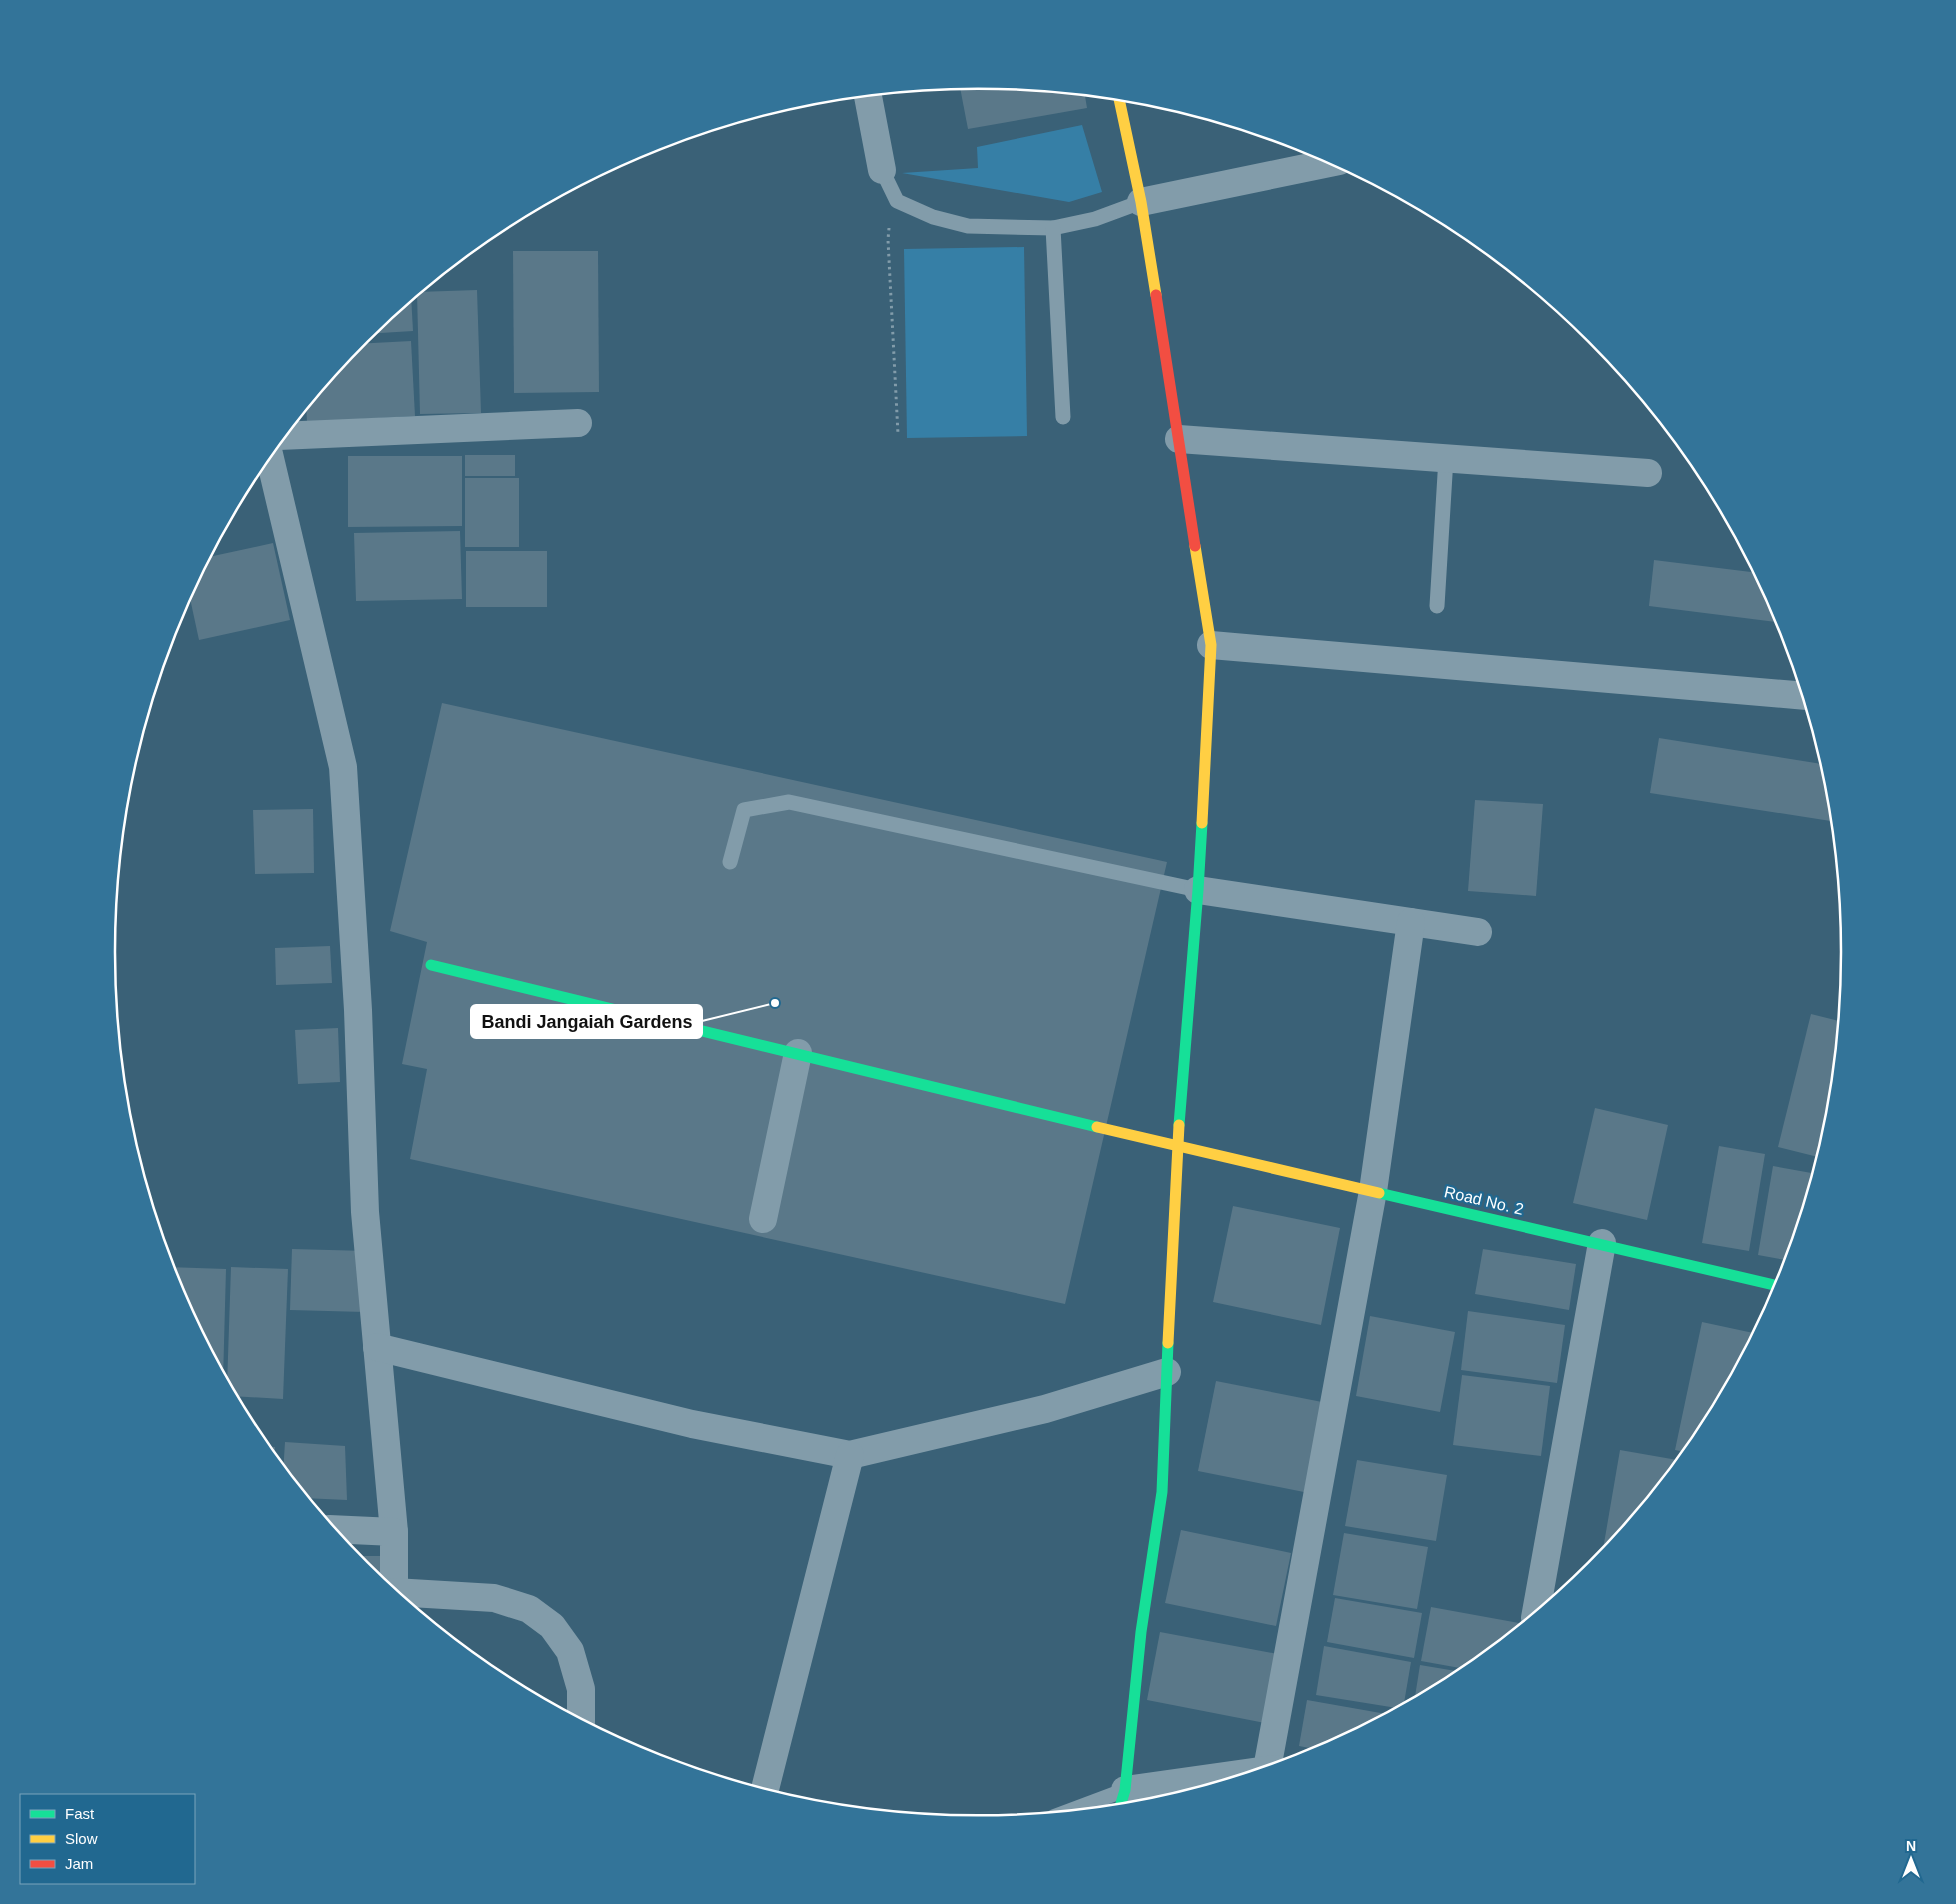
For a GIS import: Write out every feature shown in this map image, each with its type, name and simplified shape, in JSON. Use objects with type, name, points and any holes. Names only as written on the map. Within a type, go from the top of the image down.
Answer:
[{"type":"street","points":[[868,96],[882,170]]},
{"type":"street","points":[[1119,101],[1141,202],[1211,645],[1198,890],[1177,1146],[1162,1492],[1141,1632],[1122,1800],[1224,1779]]},
{"type":"street","points":[[1141,202],[1328,163]]},
{"type":"street","points":[[286,436],[578,423]]},
{"type":"street","points":[[1179,439],[1648,473]]},
{"type":"street","points":[[270,458],[343,767],[358,1010],[365,1212],[394,1532],[394,1587]]},
{"type":"street","points":[[1211,645],[1801,696]]},
{"type":"street","points":[[1198,890],[1478,932]]},
{"type":"street","points":[[1272,1763],[1373,1191],[1411,922]]},
{"type":"street","name":"Road No. 2","points":[[431,965],[1177,1146],[1775,1284]]},
{"type":"street","points":[[763,1219],[798,1053]]},
{"type":"street","points":[[1536,1610],[1602,1244]]},
{"type":"street","points":[[377,1346],[692,1424],[850,1455],[1045,1409],[1167,1372]]},
{"type":"street","points":[[765,1788],[850,1455]]},
{"type":"street","points":[[337,1529],[394,1532]]},
{"type":"street","points":[[402,1594],[494,1598],[529,1609],[552,1626],[570,1651],[581,1689],[581,1718]]},
{"type":"lane","points":[[882,170],[896,201],[933,217],[968,226],[1052,228],[1095,219],[1141,202]]},
{"type":"lane","points":[[1052,228],[1063,416]]},
{"type":"lane","points":[[1437,606],[1446,458]]},
{"type":"lane","points":[[730,862],[744,810],[789,802],[1198,890]]},
{"type":"lane","points":[[1089,1808],[1122,1800]]},
{"type":"path","points":[[896,201],[890,218],[888,240],[898,434]]},
{"type":"shaded area","points":[[1082,125],[1102,192],[1069,202],[902,173],[978,168],[977,147]]},
{"type":"shaded area","points":[[1024,247],[1027,436],[907,438],[904,249]]},
{"type":"building","points":[[960,90],[1034,91],[1085,95],[1087,108],[968,129]]},
{"type":"building","points":[[513,251],[598,251],[599,392],[514,393]]},
{"type":"building","points":[[477,290],[481,413],[420,414],[417,296],[422,292]]},
{"type":"building","points":[[411,301],[413,331],[377,333]]},
{"type":"building","points":[[411,341],[415,416],[307,422],[306,410],[367,343]]},
{"type":"building","points":[[465,455],[515,455],[515,476],[465,476]]},
{"type":"building","points":[[348,456],[462,456],[462,526],[348,527]]},
{"type":"building","points":[[465,478],[519,478],[519,547],[465,547]]},
{"type":"building","points":[[460,531],[462,599],[356,601],[354,533]]},
{"type":"building","points":[[273,543],[290,620],[199,640],[190,600],[211,556]]},
{"type":"building","points":[[466,551],[547,551],[547,607],[466,607]]},
{"type":"building","points":[[1654,560],[1753,572],[1776,622],[1649,606]]},
{"type":"building","points":[[442,703],[1167,862],[1065,1304],[410,1159],[427,1069],[402,1064],[427,942],[390,931]]},
{"type":"building","points":[[1659,738],[1820,764],[1831,821],[1650,793]]},
{"type":"building","points":[[1475,800],[1543,804],[1536,896],[1468,891]]},
{"type":"building","points":[[313,809],[314,873],[255,874],[253,810]]},
{"type":"building","points":[[330,946],[332,983],[276,985],[275,948]]},
{"type":"building","points":[[1811,1014],[1838,1021],[1834,1065],[1825,1120],[1816,1157],[1778,1147]]},
{"type":"building","points":[[338,1028],[340,1082],[298,1084],[295,1030]]},
{"type":"building","points":[[1595,1108],[1668,1125],[1647,1220],[1573,1203]]},
{"type":"building","points":[[1719,1146],[1765,1154],[1749,1251],[1702,1243]]},
{"type":"building","points":[[1773,1166],[1812,1173],[1784,1260],[1758,1255]]},
{"type":"building","points":[[1233,1206],[1340,1228],[1321,1325],[1213,1302]]},
{"type":"building","points":[[292,1249],[367,1251],[365,1312],[290,1310]]},
{"type":"building","points":[[1483,1249],[1576,1264],[1569,1310],[1475,1294]]},
{"type":"building","points":[[175,1267],[226,1269],[223,1371],[204,1334]]},
{"type":"building","points":[[231,1267],[288,1269],[283,1399],[238,1396],[227,1379]]},
{"type":"building","points":[[1468,1311],[1565,1325],[1557,1383],[1461,1370]]},
{"type":"building","points":[[1370,1316],[1455,1332],[1440,1412],[1356,1396]]},
{"type":"building","points":[[1702,1322],[1753,1333],[1726,1384],[1696,1432],[1682,1451],[1675,1450]]},
{"type":"building","points":[[1462,1375],[1550,1386],[1541,1456],[1453,1445]]},
{"type":"building","points":[[1216,1381],[1322,1402],[1304,1492],[1198,1471]]},
{"type":"building","points":[[285,1442],[345,1446],[347,1500],[310,1498],[284,1465]]},
{"type":"building","points":[[1620,1450],[1676,1460],[1627,1521],[1604,1546]]},
{"type":"building","points":[[1357,1460],[1447,1475],[1436,1541],[1345,1526]]},
{"type":"building","points":[[1181,1530],[1291,1553],[1276,1626],[1165,1603]]},
{"type":"building","points":[[1344,1533],[1428,1547],[1417,1609],[1333,1595]]},
{"type":"building","points":[[362,1556],[385,1556],[385,1578]]},
{"type":"building","points":[[1335,1598],[1422,1613],[1414,1658],[1327,1642]]},
{"type":"building","points":[[1431,1607],[1519,1623],[1504,1637],[1461,1668],[1421,1661]]},
{"type":"building","points":[[1160,1632],[1278,1654],[1265,1723],[1147,1700]]},
{"type":"building","points":[[1324,1646],[1411,1662],[1404,1703],[1395,1708],[1316,1695]]},
{"type":"building","points":[[1420,1665],[1456,1671],[1415,1697]]},
{"type":"building","points":[[1307,1700],[1384,1714],[1311,1748],[1299,1746]]},
{"type":"traffic: fast","points":[[1179,1125],[1202,823]]},
{"type":"traffic: fast","points":[[431,965],[1097,1127]]},
{"type":"traffic: fast","points":[[1379,1193],[1775,1285]]},
{"type":"traffic: fast","points":[[1121,1803],[1125,1790],[1141,1632],[1162,1492],[1168,1343]]},
{"type":"traffic: slow","points":[[1119,101],[1141,202],[1156,295]]},
{"type":"traffic: slow","points":[[1195,546],[1211,645],[1202,823]]},
{"type":"traffic: slow","points":[[1168,1343],[1179,1125]]},
{"type":"traffic: slow","points":[[1097,1127],[1379,1193]]},
{"type":"traffic: jam","points":[[1156,295],[1195,546]]},
{"type":"place","name":"Bandi Jangaiah Gardens","points":[[775,1003]]}]
